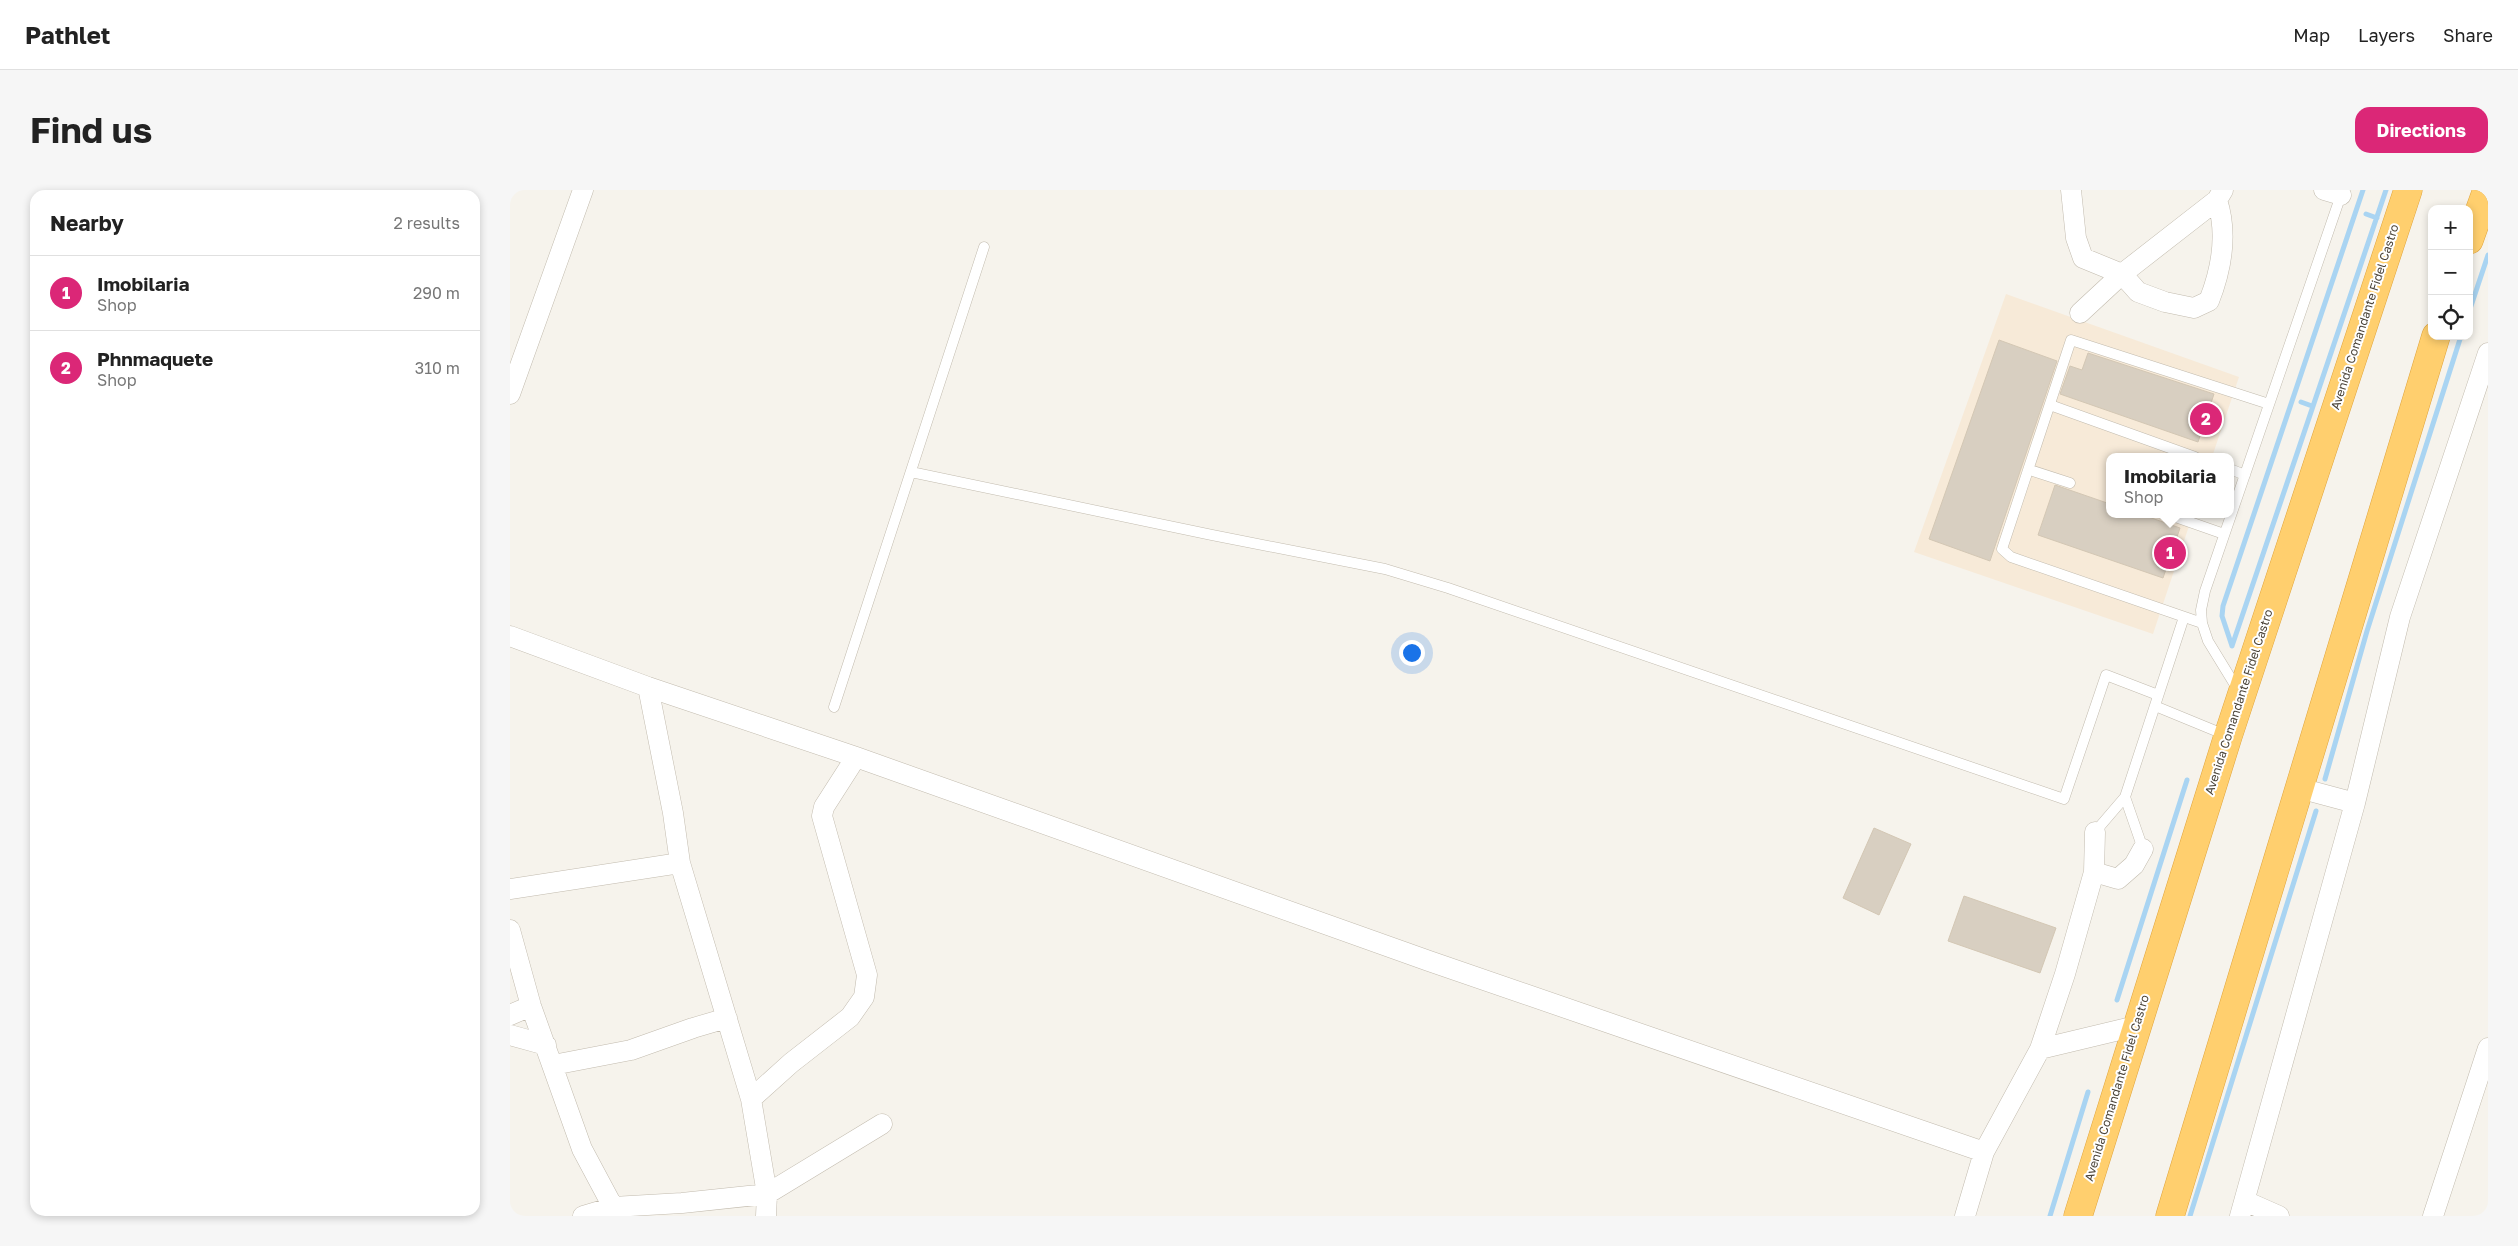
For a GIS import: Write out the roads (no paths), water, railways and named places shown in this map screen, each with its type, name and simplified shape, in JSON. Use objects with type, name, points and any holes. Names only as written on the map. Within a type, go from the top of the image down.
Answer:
[{"type":"highway","name":"Avenida Comandante Fidel Castro","points":[[2078,1216],[2241,695],[2408,190]]},
{"type":"highway","points":[[2473,229],[2487,190]]},
{"type":"highway","points":[[2170,1216],[2435,340]]},
{"type":"street","points":[[510,394],[583,190]]},
{"type":"street","points":[[2071,190],[2076,238],[2083,258],[2122,274],[2138,292],[2165,302],[2194,308],[2209,301],[2216,282],[2223,242],[2220,195]]},
{"type":"street","points":[[2080,313],[2122,274],[2220,195]]},
{"type":"street","points":[[2279,1216],[2243,1209],[2355,803],[2400,617],[2488,353]]},
{"type":"street","points":[[510,636],[648,687],[856,757],[1429,961],[1984,1152]]},
{"type":"street","points":[[648,687],[674,812],[680,863],[751,1099],[767,1194],[766,1216]]},
{"type":"street","points":[[751,1099],[791,1063],[850,1017],[864,997],[867,975],[822,816],[824,807],[856,757]]},
{"type":"street","points":[[2299,788],[2355,803]]},
{"type":"street","points":[[1965,1216],[1984,1152],[2040,1049],[2074,945],[2094,872],[2095,832]]},
{"type":"street","points":[[2094,872],[2118,879],[2134,865],[2143,849]]},
{"type":"street","points":[[510,889],[680,863]]},
{"type":"street","points":[[510,930],[531,1006],[582,1150],[613,1207]]},
{"type":"street","points":[[510,1015],[531,1006]]},
{"type":"street","points":[[553,1065],[630,1050],[727,1018]]},
{"type":"street","points":[[2040,1049],[2136,1026]]},
{"type":"street","points":[[510,1035],[546,1045]]},
{"type":"street","points":[[2434,1216],[2488,1048]]},
{"type":"street","points":[[583,1216],[613,1207],[682,1203],[767,1194],[882,1124]]},
{"type":"lane","points":[[2234,506],[2269,404],[2336,192]]},
{"type":"lane","points":[[834,707],[984,247]]},
{"type":"lane","points":[[2202,623],[2006,554],[2002,549],[2072,340],[2269,404]]},
{"type":"lane","points":[[2050,405],[2184,453]]},
{"type":"lane","points":[[2030,470],[2070,483]]},
{"type":"lane","points":[[2234,471],[2245,475]]},
{"type":"lane","points":[[911,472],[1385,569],[1458,592],[2064,799],[2106,675],[2158,695]]},
{"type":"lane","points":[[2178,518],[2224,534]]},
{"type":"lane","points":[[2230,518],[2200,610],[2208,641],[2241,695]]},
{"type":"lane","points":[[2095,832],[2125,797],[2184,617]]},
{"type":"lane","points":[[2155,706],[2228,736]]},
{"type":"lane","points":[[2125,797],[2143,849]]},
{"type":"waterway","points":[[2232,646],[2222,616],[2223,606],[2363,190]]},
{"type":"waterway","points":[[2232,646],[2386,190]]},
{"type":"waterway","points":[[2366,214],[2377,218]]},
{"type":"waterway","points":[[2473,300],[2488,255]]},
{"type":"waterway","points":[[2325,779],[2367,631],[2460,340]]},
{"type":"waterway","points":[[2301,402],[2312,406]]},
{"type":"waterway","points":[[2117,1000],[2187,780]]},
{"type":"waterway","points":[[2190,1216],[2316,811]]},
{"type":"waterway","points":[[2050,1216],[2088,1092]]},
{"type":"place","name":"Phnmaquete","points":[[2206,419]]},
{"type":"place","name":"Imobilaria","points":[[2170,553]]}]
